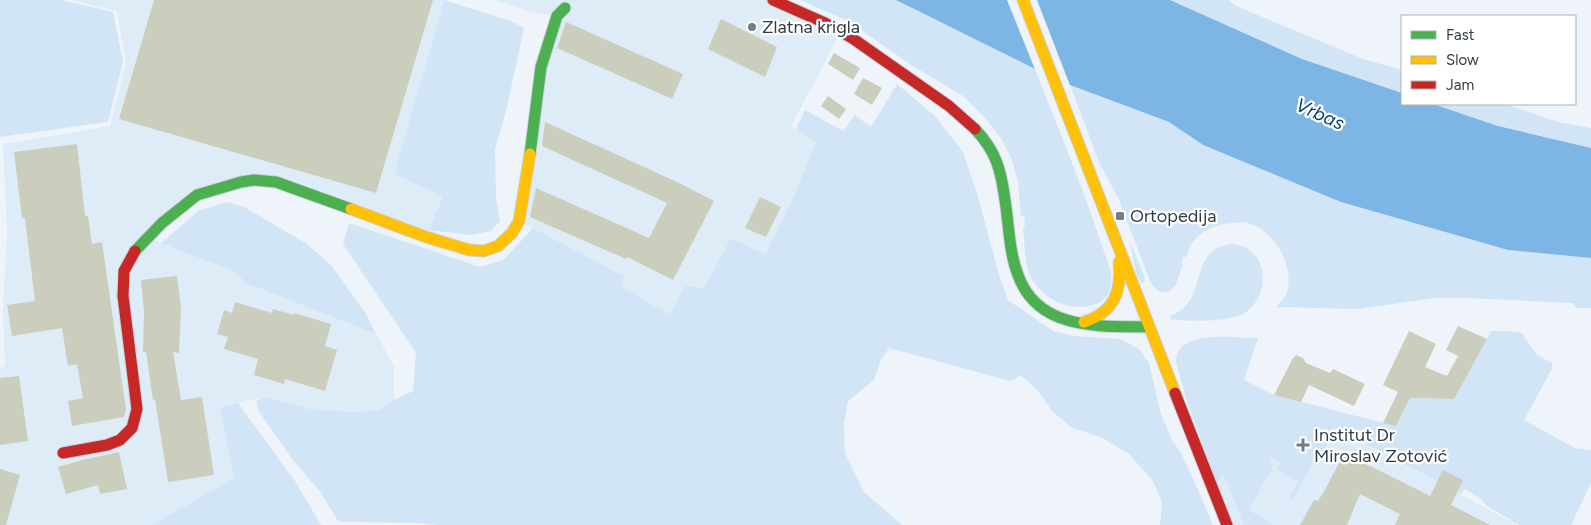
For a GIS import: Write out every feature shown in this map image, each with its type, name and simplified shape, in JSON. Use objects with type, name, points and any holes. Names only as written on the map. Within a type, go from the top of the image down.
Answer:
[{"type":"street","points":[[773,0],[841,32],[955,111],[978,131],[992,149],[1001,175],[1015,264],[1019,278],[1026,292],[1046,312],[1057,318],[1078,323],[1149,327]]},
{"type":"street","points":[[1023,0],[1114,240],[1227,525]]},
{"type":"street","points":[[63,453],[107,445],[120,440],[132,428],[137,408],[123,296],[124,271],[133,253],[162,223],[197,195],[241,182],[254,180],[276,182],[452,246],[484,252],[498,246],[512,233],[520,221],[541,67],[557,16],[565,8]]},
{"type":"street","points":[[1078,323],[1090,321],[1100,316],[1116,299],[1120,287],[1120,271],[1114,240]]},
{"type":"shaded area","points":[[0,0],[61,0],[113,12],[123,61],[108,122],[0,137]]},
{"type":"shaded area","points":[[69,0],[444,0],[394,174],[444,196],[426,237],[276,182],[201,194],[149,238],[235,272],[246,283],[376,334],[394,366],[394,400],[381,410],[354,412],[309,409],[264,397],[220,407],[235,478],[152,525],[0,525],[0,368],[5,366],[3,309],[7,232],[3,144],[110,126],[126,63],[117,11]]},
{"type":"shaded area","points":[[444,0],[511,21],[524,28],[506,111],[495,149],[496,199],[500,221],[491,231],[471,235],[429,230],[443,196],[394,174]]},
{"type":"shaded area","points":[[494,0],[769,0],[841,32],[791,126],[815,142],[790,205],[765,256],[731,238],[704,289],[685,286],[669,314],[622,287],[624,276],[519,221],[556,16],[525,10]]},
{"type":"shaded area","points":[[800,0],[896,0],[1035,69],[1077,175],[1108,262],[1111,284],[1105,298],[1085,307],[1069,306],[1050,298],[1033,281],[1026,262],[1023,229],[1025,225],[1024,215],[1021,217],[1018,182],[1012,160],[1001,138],[963,96],[911,65],[850,22]]},
{"type":"shaded area","points":[[1170,0],[1228,0],[1236,6],[1363,59],[1401,70],[1401,93],[1302,59]]},
{"type":"shaded area","points":[[897,84],[935,116],[963,152],[1008,300],[1053,331],[1074,336],[1120,339],[1139,349],[1149,363],[1161,414],[1172,440],[1181,453],[1213,525],[1160,525],[1162,503],[1158,492],[1152,480],[1129,454],[1102,438],[1071,427],[1052,411],[1038,391],[1021,375],[1010,381],[889,348],[881,360],[874,380],[848,401],[844,424],[845,453],[864,492],[902,525],[436,525],[338,521],[321,493],[292,459],[258,410],[256,401],[264,397],[309,409],[354,412],[380,410],[394,400],[413,391],[416,353],[343,244],[349,223],[480,267],[503,260],[533,228],[624,276],[622,287],[669,314],[685,286],[704,288],[731,238],[765,255],[790,205],[815,143],[796,129],[805,110],[843,131],[855,115],[871,127]]},
{"type":"shaded area","points":[[1070,85],[1169,122],[1203,145],[1341,202],[1508,250],[1591,258],[1591,308],[1577,308],[1573,303],[1467,298],[1434,298],[1358,309],[1276,307],[1286,295],[1288,273],[1286,262],[1275,242],[1267,234],[1258,227],[1242,222],[1215,226],[1195,239],[1186,257],[1183,257],[1181,264],[1183,264],[1176,285],[1169,292],[1160,291],[1150,281],[1119,200],[1099,162]]},
{"type":"shaded area","points":[[1436,105],[1508,105],[1558,122],[1591,128],[1591,148],[1498,126]]},
{"type":"shaded area","points":[[227,202],[244,207],[307,244],[332,266],[365,312],[376,334],[246,283],[235,272],[161,243],[198,211]]},
{"type":"shaded area","points":[[1130,241],[1144,276],[1145,281],[1141,284],[1136,273]]},
{"type":"shaded area","points":[[1232,244],[1244,247],[1253,253],[1259,262],[1263,284],[1260,295],[1254,305],[1238,316],[1219,320],[1186,321],[1170,319],[1170,316],[1188,304],[1196,287],[1201,269],[1211,252]]},
{"type":"shaded area","points":[[1491,331],[1522,333],[1537,355],[1552,363],[1552,369],[1524,420],[1575,448],[1591,450],[1591,483],[1571,525],[1519,525],[1487,506],[1480,498],[1464,489],[1461,494],[1334,427],[1322,455],[1317,454],[1293,501],[1289,499],[1298,481],[1277,469],[1281,462],[1271,456],[1269,461],[1274,465],[1249,510],[1273,525],[1244,525],[1223,473],[1217,484],[1186,398],[1176,362],[1179,351],[1185,344],[1196,339],[1208,337],[1258,338],[1244,380],[1274,395],[1396,426],[1410,398],[1454,399]]},
{"type":"shaded area","name":"Institut Dr Miroslav Zotović","points":[[1267,393],[1517,525],[1233,525],[1217,484]]},
{"type":"shaded area","points":[[238,403],[295,481],[321,525],[152,525],[234,478],[220,407]]},
{"type":"water","name":"Vrbas","points":[[896,0],[1170,0],[1302,59],[1401,93],[1401,105],[1436,105],[1498,126],[1591,148],[1591,258],[1508,250],[1341,202],[1203,145],[1169,122],[1070,85]]},
{"type":"pier","points":[[1007,0],[1037,0],[1071,88],[1036,72]]},
{"type":"building","points":[[154,0],[433,0],[376,193],[119,119]]},
{"type":"building","points":[[721,19],[777,47],[765,77],[708,49]]},
{"type":"building","points":[[566,22],[683,74],[672,99],[557,48]]},
{"type":"building","points":[[834,53],[860,68],[853,80],[828,64]]},
{"type":"building","points":[[863,78],[882,88],[872,105],[854,94]]},
{"type":"building","points":[[828,96],[846,109],[839,119],[821,106]]},
{"type":"building","points":[[545,122],[677,182],[714,201],[673,280],[627,257],[626,259],[530,217],[536,188],[649,238],[667,203],[542,146]]},
{"type":"building","points":[[77,144],[85,216],[88,216],[92,244],[102,242],[126,410],[124,417],[72,426],[68,401],[83,398],[77,364],[68,366],[62,328],[12,336],[7,305],[35,301],[25,218],[22,218],[14,152]]},
{"type":"building","points":[[760,197],[781,207],[766,237],[745,228]]},
{"type":"building","points":[[177,276],[181,307],[179,353],[173,352],[181,400],[202,397],[214,475],[168,482],[146,352],[143,352],[144,311],[141,280]]},
{"type":"building","points":[[235,302],[272,313],[273,309],[294,315],[294,313],[331,324],[325,346],[337,350],[325,391],[285,379],[284,384],[254,375],[258,359],[224,349],[228,337],[217,334],[224,310],[232,313]]},
{"type":"building","points":[[1458,326],[1487,339],[1454,399],[1410,398],[1396,426],[1383,423],[1398,392],[1383,385],[1409,331],[1436,344],[1425,367],[1447,376],[1458,356],[1446,350]]},
{"type":"building","points":[[1296,355],[1303,358],[1306,363],[1330,373],[1333,369],[1365,384],[1354,406],[1309,385],[1301,402],[1274,395]]},
{"type":"building","points":[[19,376],[28,441],[0,445],[0,378]]},
{"type":"building","points":[[119,452],[127,489],[100,494],[98,485],[66,494],[58,467]]},
{"type":"building","points":[[1344,453],[1430,496],[1443,470],[1463,480],[1451,505],[1490,525],[1395,525],[1400,514],[1360,494],[1347,525],[1300,525],[1314,500],[1318,501],[1325,490]]},
{"type":"building","points":[[0,469],[20,475],[6,525],[0,525]]},
{"type":"traffic: fast","points":[[530,154],[541,67],[557,16],[565,8]]},
{"type":"traffic: fast","points":[[975,129],[993,153],[999,170],[1013,257],[1018,275],[1027,293],[1040,307],[1055,316],[1073,322],[1091,325],[1149,327]]},
{"type":"traffic: fast","points":[[135,251],[162,223],[197,195],[241,182],[254,180],[276,182],[351,209]]},
{"type":"traffic: slow","points":[[1023,0],[1175,393]]},
{"type":"traffic: slow","points":[[351,209],[426,237],[469,250],[484,251],[498,246],[512,233],[519,221],[530,154]]},
{"type":"traffic: slow","points":[[1084,322],[1103,313],[1114,299],[1119,283],[1119,262]]},
{"type":"traffic: jam","points":[[773,0],[825,23],[852,38],[949,106],[975,129]]},
{"type":"traffic: jam","points":[[63,453],[107,445],[120,440],[132,428],[137,409],[123,296],[124,271],[135,251]]},
{"type":"traffic: jam","points":[[1175,393],[1227,525]]},
{"type":"place","name":"Zlatna krigla","points":[[752,27]]},
{"type":"place","name":"Ortopedija","points":[[1120,216]]},
{"type":"place","name":"Institut Dr Miroslav Zotović","points":[[1303,445]]}]
